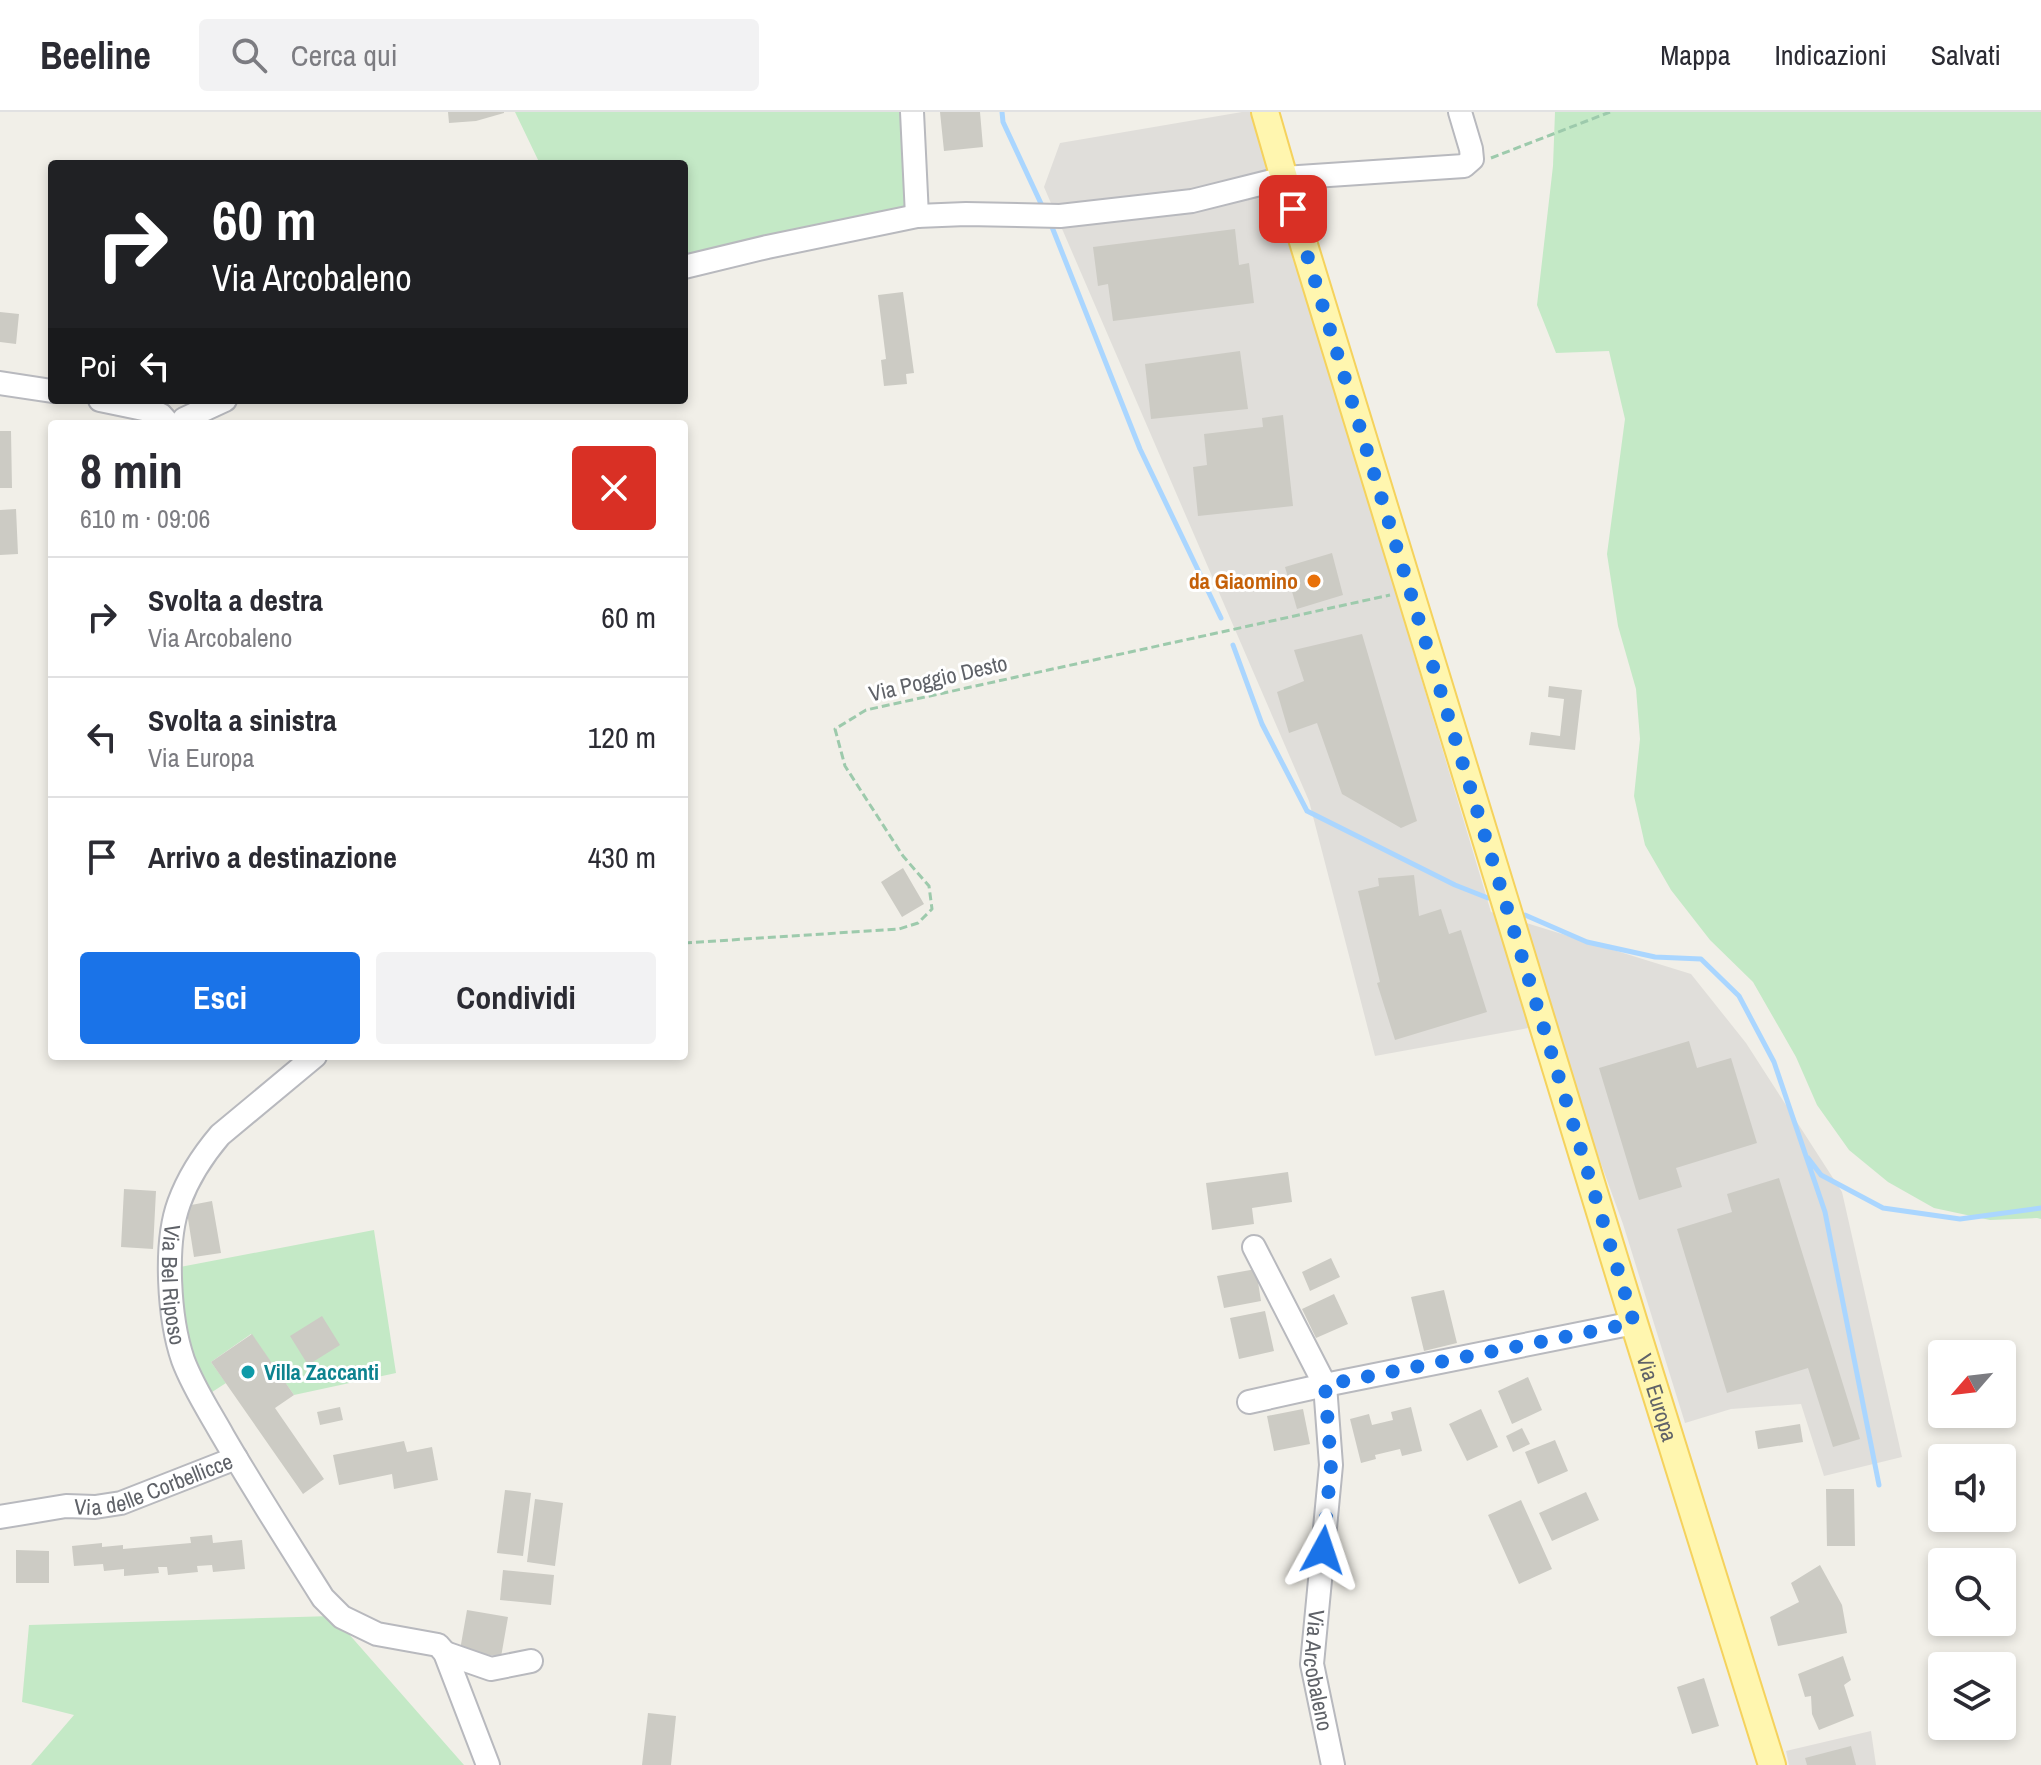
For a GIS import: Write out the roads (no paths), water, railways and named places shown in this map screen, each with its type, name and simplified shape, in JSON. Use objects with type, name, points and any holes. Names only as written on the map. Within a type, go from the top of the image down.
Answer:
[{"type":"main road","name":"Via Europa","points":[[1265,112],[1772,1765]]},
{"type":"street","points":[[912,112],[917,216]]},
{"type":"street","points":[[688,266],[917,216],[1060,216],[1192,201],[1284,178],[1464,166],[1472,159],[1460,112]]},
{"type":"street","points":[[0,383],[48,390]]},
{"type":"street","points":[[119,404],[153,411],[165,420]]},
{"type":"street","points":[[183,420],[216,404]]},
{"type":"street","name":"Via Bel Riposo","points":[[236,1458],[194,1384],[179,1348],[171,1284],[172,1230],[187,1182],[208,1149],[234,1122],[310,1060]]},
{"type":"street","name":"Via Arcobaleno","points":[[1254,1247],[1325,1385],[1331,1465],[1312,1664],[1333,1765]]},
{"type":"street","points":[[1249,1402],[1634,1323]]},
{"type":"street","name":"Via delle Corbellicce","points":[[0,1517],[66,1506],[95,1507],[121,1503],[236,1458],[323,1598],[342,1617],[377,1634],[438,1645],[445,1653],[491,1669],[531,1661]]},
{"type":"street","points":[[445,1653],[488,1765]]},
{"type":"waterway","points":[[1002,112],[1003,122],[1044,210]]},
{"type":"waterway","points":[[1050,222],[1140,449],[1221,618]]},
{"type":"waterway","points":[[1233,645],[1262,724],[1307,811],[1455,885],[1488,898]]},
{"type":"waterway","points":[[1525,915],[1587,942],[1655,957],[1701,959],[1739,996],[1774,1062],[1825,1212],[1879,1485]]},
{"type":"waterway","points":[[1808,1158],[1821,1175],[1883,1208],[1960,1219],[2041,1208]]},
{"type":"place","name":"da Giaomino","points":[[1314,581]]},
{"type":"place","name":"Villa Zaccanti","points":[[248,1372]]}]
